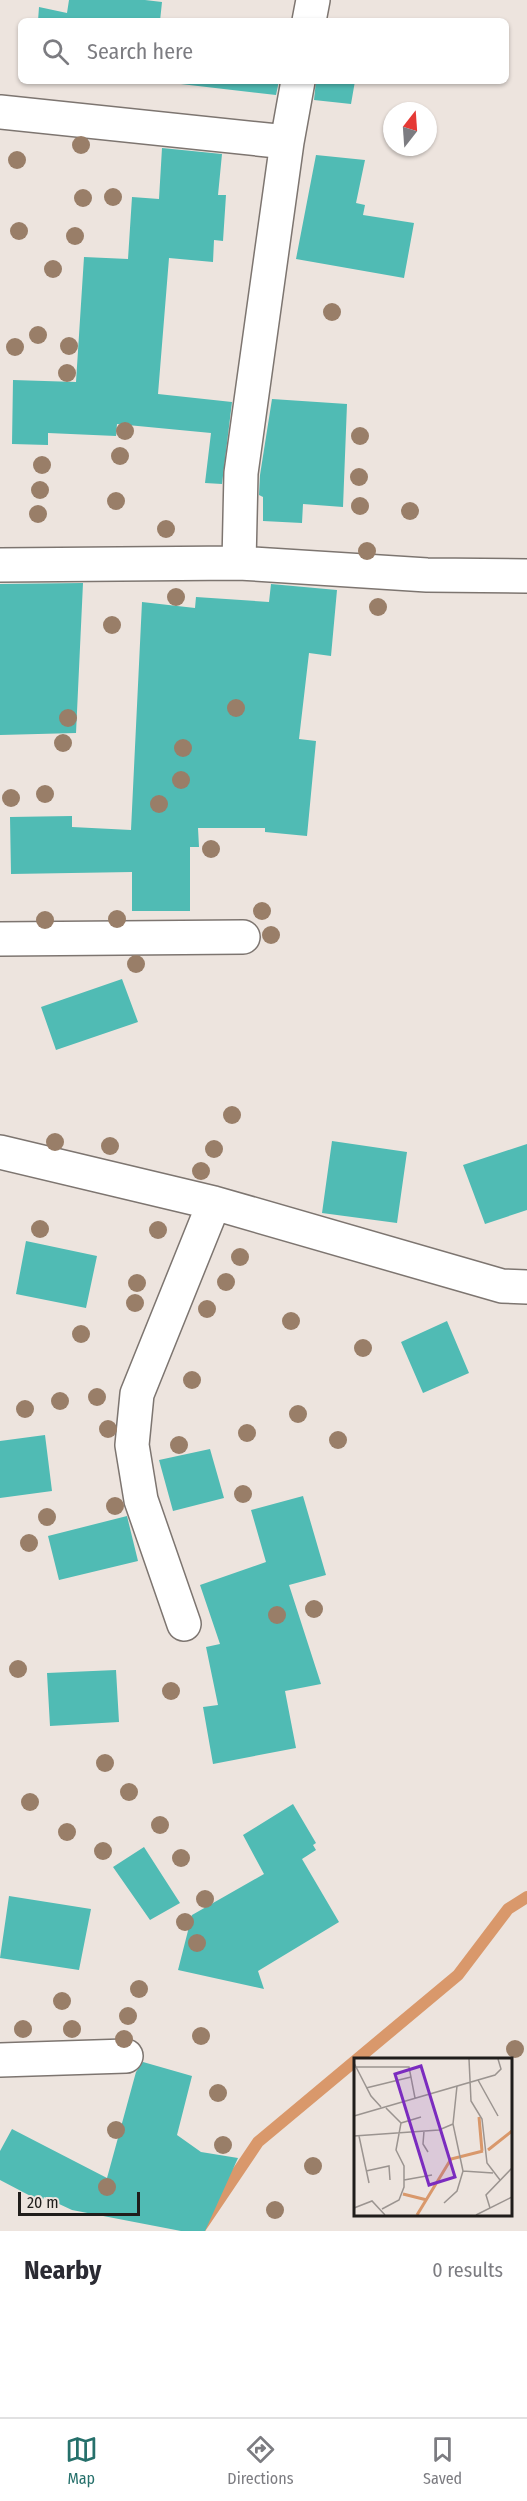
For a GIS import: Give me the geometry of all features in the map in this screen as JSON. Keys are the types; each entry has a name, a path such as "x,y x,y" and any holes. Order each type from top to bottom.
{"street":[{"path":"310,18 313,0"},
{"path":"239,563 242,473 287,142 297,84"},
{"path":"0,112 287,142"},
{"path":"0,565 239,563 427,575 527,576"},
{"path":"0,939 243,937"},
{"path":"0,1152 214,1203 502,1286 527,1287"},
{"path":"184,1624 141,1500 132,1444 137,1394 214,1203"},
{"path":"0,2060 126,2056"}],"building":[{"path":"69,0 162,2 160,18 38,18 39,7 67,13"},
{"path":"181,84 278,84 276,95"},
{"path":"316,84 354,84 351,104 314,100"},
{"path":"162,148 222,154 218,195 226,195 223,241 214,240 213,262 169,258 158,394 232,402 222,484 205,483 211,433 117,424 116,436 48,433 48,445 12,444 13,380 76,382 84,257 128,259 132,197 159,199"},
{"path":"316,155 365,160 356,203 365,205 363,215 414,223 404,278 296,259"},
{"path":"272,399 347,404 343,507 303,504 302,523 263,521 263,497 259,495 260,475"},
{"path":"83,583 76,733 0,735 0,584"},
{"path":"271,584 337,590 331,656 309,653 299,739 316,741 307,836 265,832 265,828 198,828 199,847 190,847 190,911 132,911 132,872 11,874 10,817 72,816 72,827 131,830 142,602 195,608 196,597 269,602"},
{"path":"122,979 138,1022 56,1050 41,1007"},
{"path":"332,1141 407,1152 397,1223 322,1213"},
{"path":"527,1144 527,1210 485,1224 463,1165"},
{"path":"26,1241 97,1256 86,1308 16,1294"},
{"path":"447,1321 469,1373 423,1393 401,1342"},
{"path":"45,1435 52,1491 0,1498 0,1441"},
{"path":"210,1449 224,1498 173,1511 159,1460"},
{"path":"303,1496 326,1575 289,1585 321,1684 285,1691 296,1748 213,1764 203,1707 218,1705 206,1647 220,1644 200,1585 266,1562 251,1510"},
{"path":"127,1516 138,1561 59,1580 48,1536"},
{"path":"116,1670 119,1722 50,1726 47,1673"},
{"path":"293,1804 316,1843 313,1845 316,1850 302,1859 339,1922 258,1971 264,1989 178,1970 192,1915 264,1874 243,1835"},
{"path":"144,1847 180,1903 150,1920 113,1867"},
{"path":"9,1896 91,1909 79,1970 0,1958"},
{"path":"143,2062 192,2076 177,2135 201,2152 238,2158 205,2231 181,2231 72,2210 44,2197 42,2202 0,2180 0,2151 12,2129 107,2178 136,2072"}],"waterway":[{"path":"359,2058 458,1975 508,1909 527,1897"},
{"path":"198,2231 258,2142 354,2062"}]}
